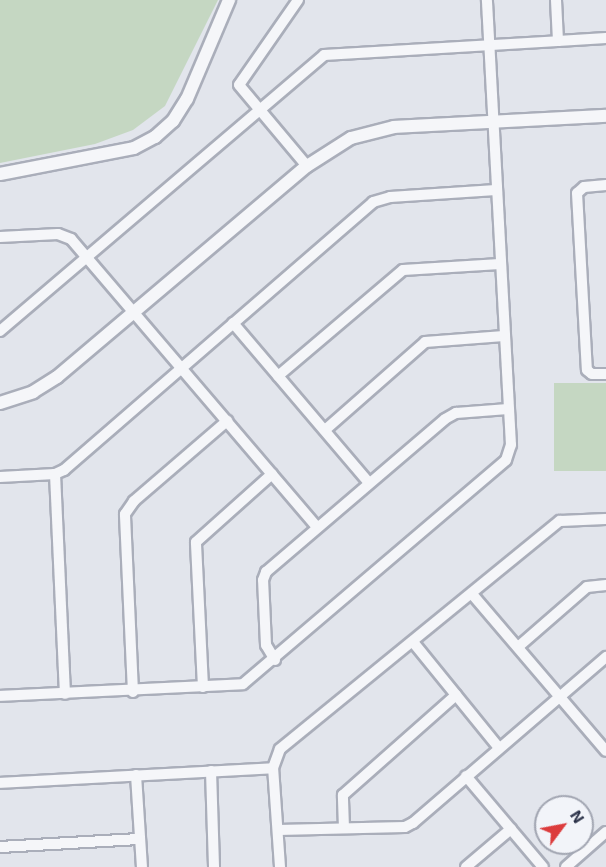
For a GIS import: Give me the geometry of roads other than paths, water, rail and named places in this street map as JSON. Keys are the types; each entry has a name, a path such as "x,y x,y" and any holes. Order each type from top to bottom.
{"street":[{"path":"0,174 134,148 155,137 173,121 187,99 229,0"},
{"path":"298,0 239,85 307,166"},
{"path":"0,696 133,692 243,684 274,660 506,460 511,445 487,0"},
{"path":"556,0 558,41"},
{"path":"0,331 259,109 329,53 606,38"},
{"path":"0,403 42,387 135,314 307,166 343,142 365,133 492,120 606,116"},
{"path":"606,185 584,187 577,193 587,370 592,374 606,374"},
{"path":"0,477 55,474 182,368 373,202 390,197 496,190"},
{"path":"0,237 63,234 86,256 317,527"},
{"path":"278,376 403,270 500,264"},
{"path":"233,323 369,483"},
{"path":"325,430 425,342 504,336"},
{"path":"274,660 266,645 263,576 317,527 451,415 508,409"},
{"path":"133,692 125,514 134,501 227,421"},
{"path":"55,474 65,694"},
{"path":"202,687 195,542 272,474"},
{"path":"280,867 273,768 280,749 560,521 606,519"},
{"path":"518,647 587,587 606,585"},
{"path":"472,594 606,749"},
{"path":"413,642 499,748"},
{"path":"278,830 405,827 606,657"},
{"path":"344,828 344,795 456,695"},
{"path":"0,783 273,768"},
{"path":"212,771 214,867"},
{"path":"136,775 142,867"},
{"path":"466,777 543,867"},
{"path":"466,867 511,829"},
{"path":"566,867 606,832"},
{"path":"0,847 140,839"}]}
